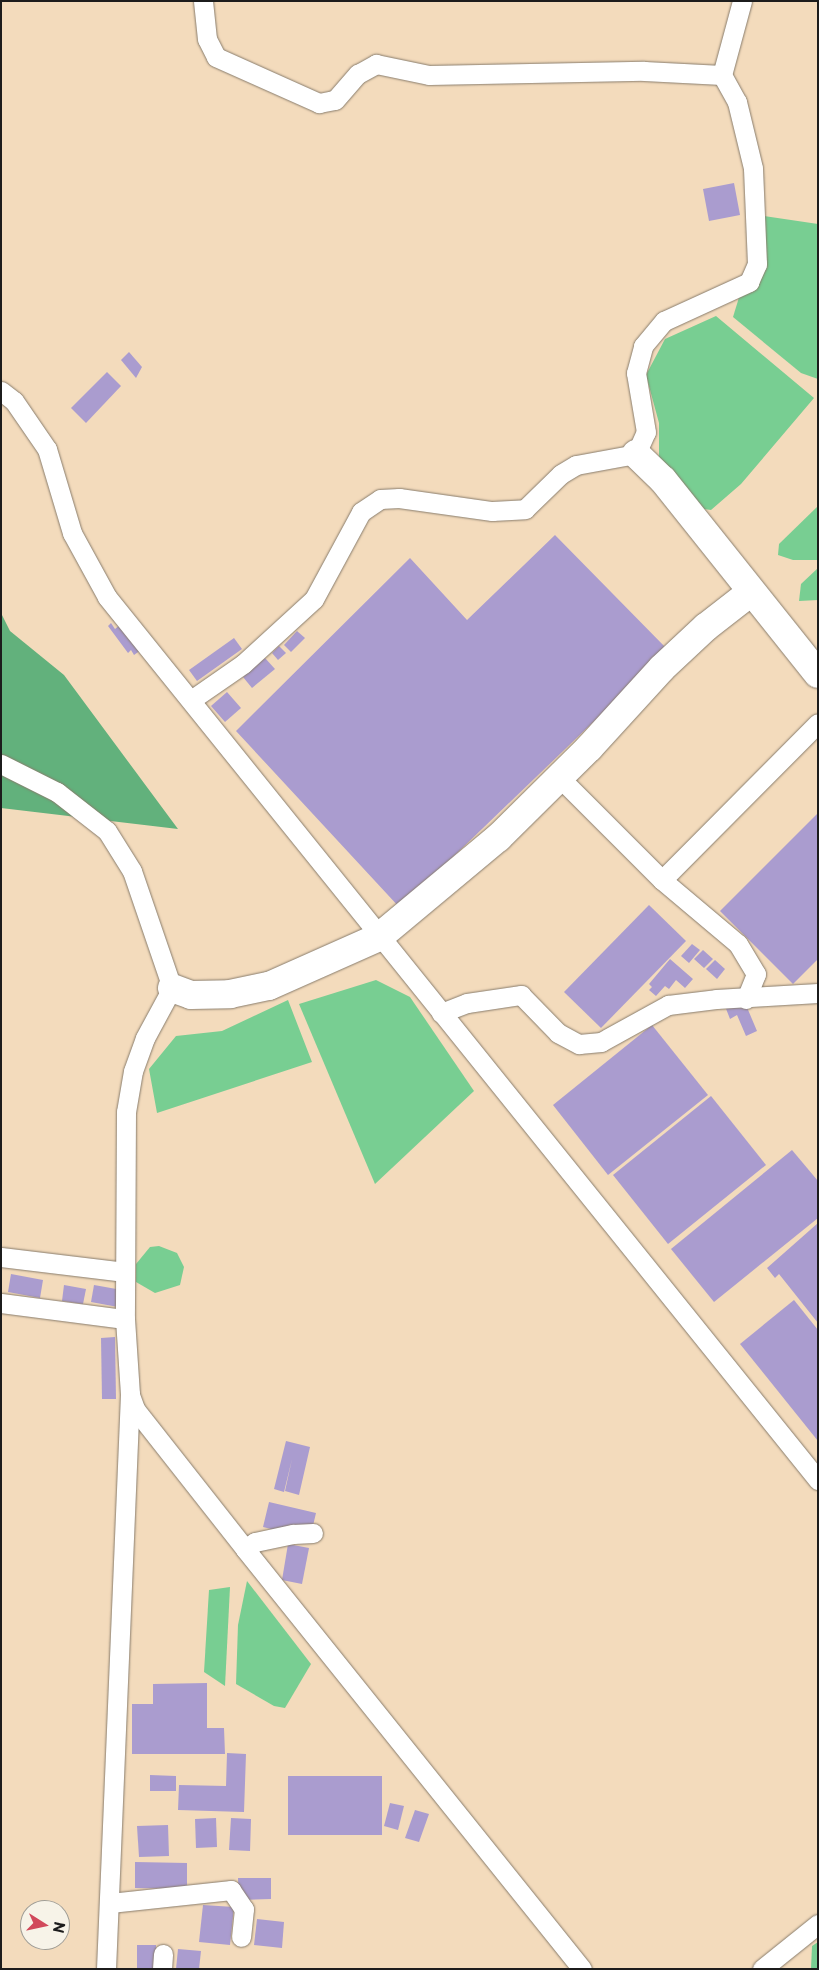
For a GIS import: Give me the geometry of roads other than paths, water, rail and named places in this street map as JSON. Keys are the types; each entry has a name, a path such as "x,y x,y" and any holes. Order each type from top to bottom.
{"street":[{"path":"203,1 207,39 216,57 319,103 334,100 358,74 376,64 429,75 644,71 722,75"},
{"path":"636,454 646,432 636,373 642,346 664,321 748,282 757,264 753,168 737,102 722,75 742,1"},
{"path":"1,391 14,401 47,450 72,533 107,597 818,1480"},
{"path":"636,454 663,480 818,674"},
{"path":"191,700 243,664 314,600 362,512 380,499 399,498 492,511 524,509 561,474 576,465 636,454"},
{"path":"172,988 191,994 230,994 269,986 379,937 498,838 559,777 662,668 706,627 751,592"},
{"path":"662,880 818,724"},
{"path":"1,764 57,792 108,831 132,871 172,988 145,1038 133,1071 126,1112 125,1319 130,1394 112,1777 110,1903 106,1969"},
{"path":"559,777 662,880 738,944 756,974 746,998"},
{"path":"441,1013 467,1003 521,995 558,1033 579,1044 601,1042 668,1005 818,993"},
{"path":"1,1257 125,1272"},
{"path":"1,1303 125,1319"},
{"path":"130,1394 135,1409 245,1549 582,1969"},
{"path":"245,1549 255,1542 293,1534 313,1533"},
{"path":"110,1903 231,1890 244,1909 242,1938"},
{"path":"762,1969 818,1924"}]}
